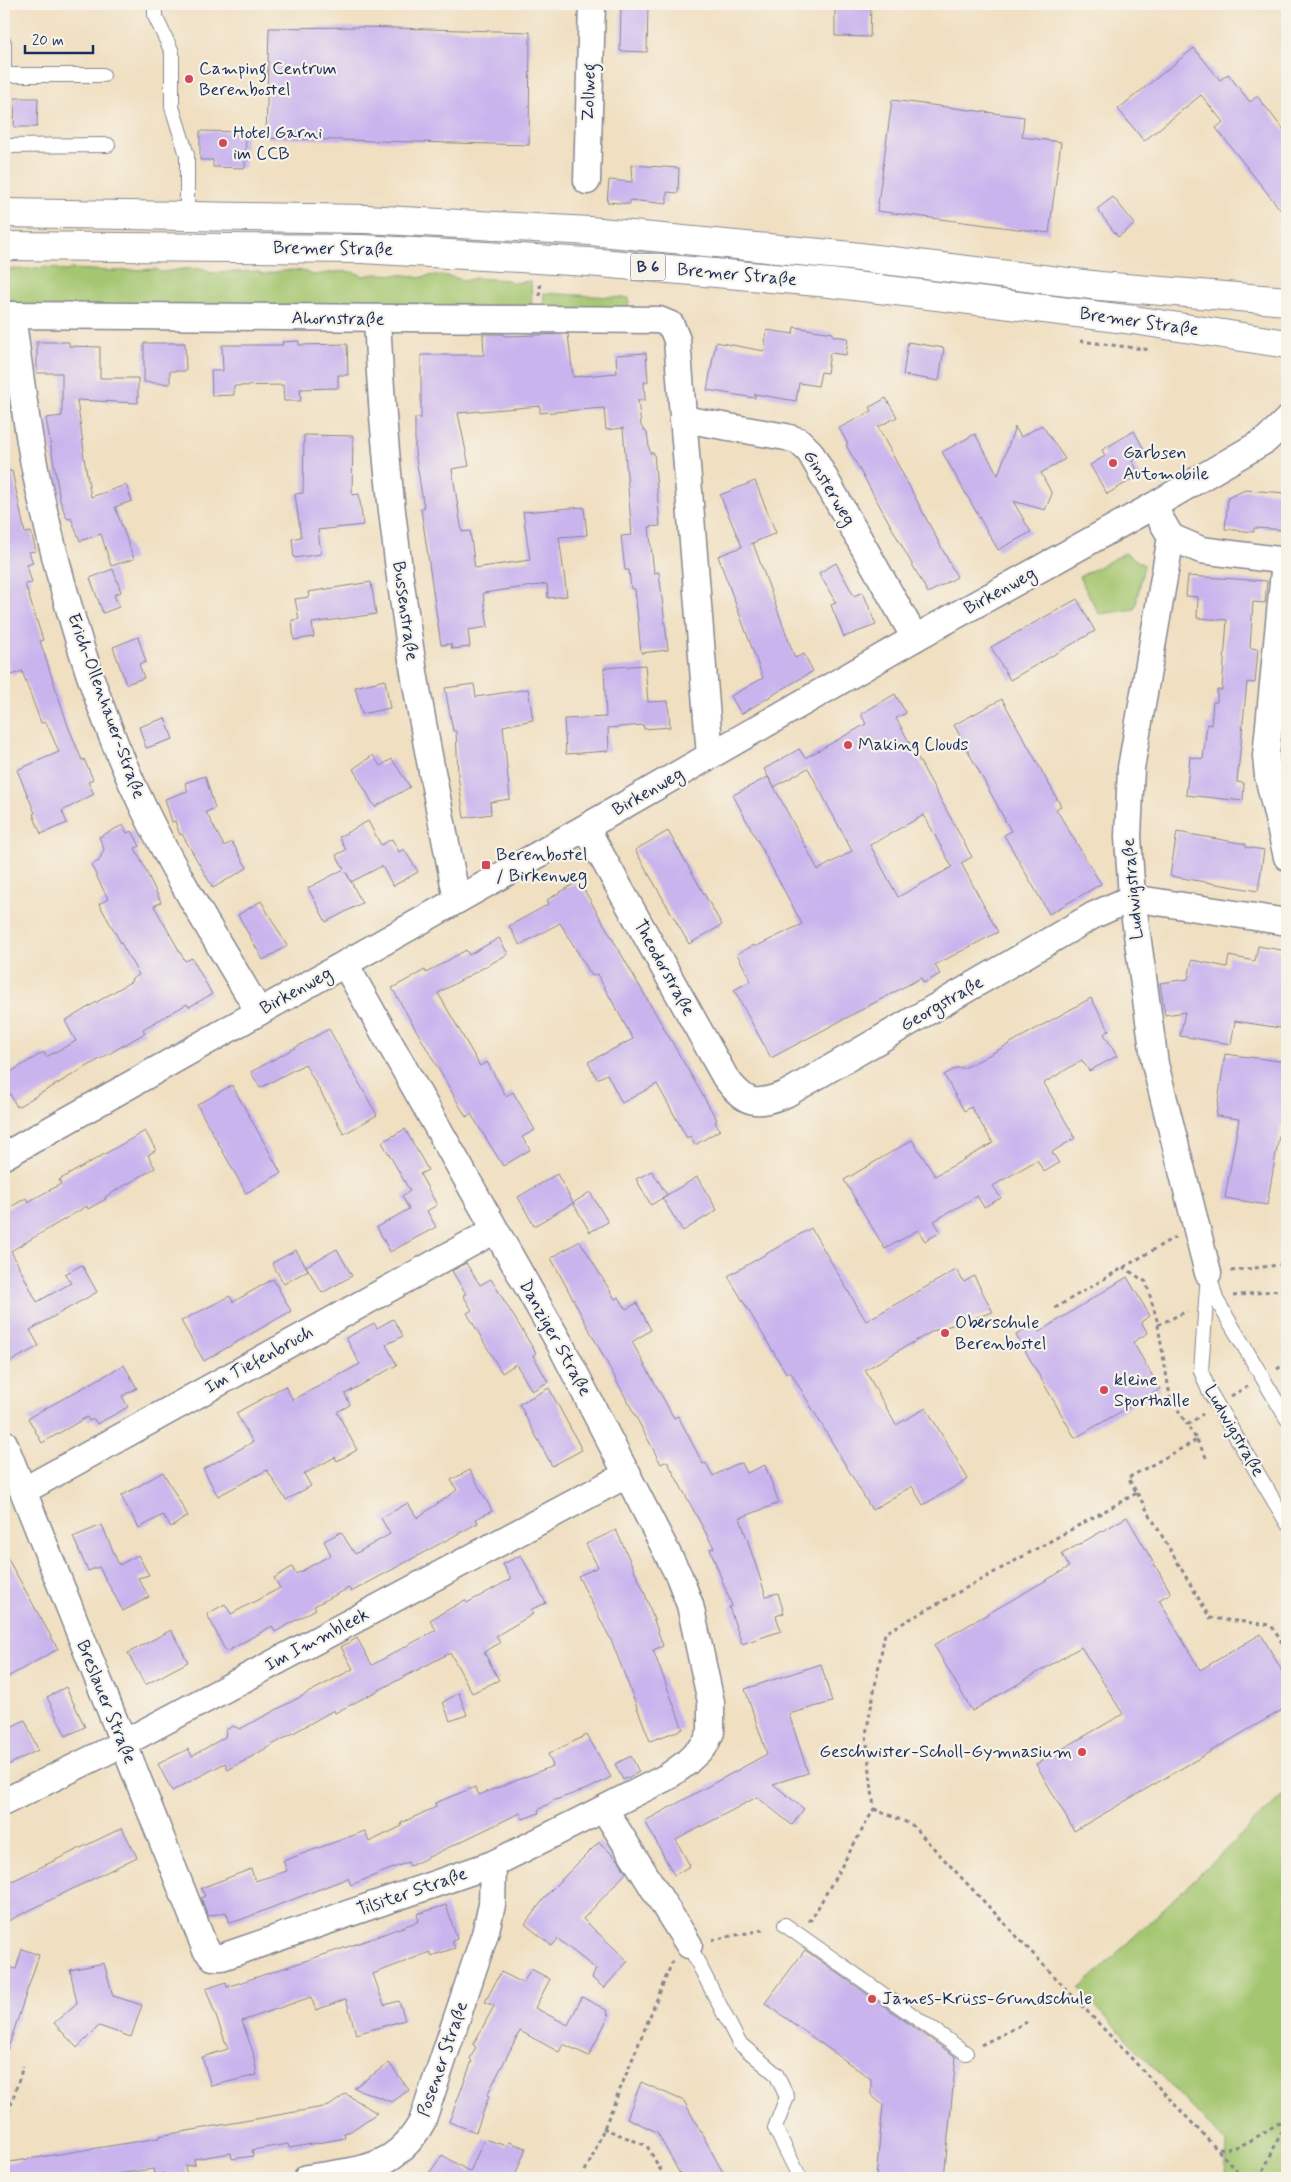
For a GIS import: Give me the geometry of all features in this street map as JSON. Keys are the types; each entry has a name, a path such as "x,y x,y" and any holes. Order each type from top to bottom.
{"main road":[{"name":"Bremer Straße","path":"4,212 365,219 590,232 851,256 1100,286 1287,301"},
{"name":"Bremer Straße","path":"4,246 362,249 588,262 840,285 1134,320 1287,344"}],"street":[{"name":"Zollweg","path":"587,181 592,4"},
{"name":"Ahornstraße","path":"8,315 659,320 671,325 677,340 683,419"},
{"name":"Erich-Ollenhauer-Straße","path":"8,315 38,482 73,619 92,679 142,807 191,898 258,1012"},
{"name":"Bussenstraße","path":"377,319 384,440 399,573 419,702 457,900"},
{"name":"Ginsterweg","path":"683,419 786,437 799,441 810,452 915,638"},
{"path":"683,419 710,756"},
{"name":"Birkenweg","path":"4,1156 457,900 591,838 710,756 915,638 1153,506 1266,440 1287,420"},
{"path":"1153,506 1170,538 1201,550 1286,561 1266,756 1268,776 1287,857"},
{"name":"Ludwigstraße","path":"1170,538 1128,792 1128,837 1132,898 1155,1064 1208,1273"},
{"name":"Theodorstraße","path":"591,838 725,1077 736,1092 750,1102"},
{"path":"1132,898 1287,922"},
{"name":"Georgstraße","path":"750,1102 768,1101 786,1094 1094,915 1132,898"},
{"name":"Danziger Straße","path":"345,964 560,1344 671,1558 690,1605 711,1702 711,1732"},
{"name":"Im Tiefenbruch","path":"23,1490 495,1230"},
{"name":"Breslauer Straße","path":"4,1443 122,1744 205,1948 213,1957"},
{"name":"Im Immbleek","path":"4,1802 122,1744 628,1474"},
{"name":"Tilsiter Straße","path":"213,1957 222,1957 493,1864 675,1772 705,1744 711,1732"},
{"path":"604,1809 689,1945"},
{"name":"Posener Straße","path":"307,2178 366,2169 385,2162 413,2139 422,2122 485,1934 492,1905 493,1864"}],"lane":[{"path":"155,4 155,16 172,52 172,107 187,155 188,215"},
{"path":"4,44 5,76 103,75"},
{"path":"4,146 108,145"},
{"name":"Ludwigstraße","path":"1208,1273 1210,1300 1201,1371 1209,1391 1287,1523"},
{"path":"1210,1300 1287,1419"},
{"path":"785,1925 966,2053"},
{"path":"689,1945 739,2043 776,2074 787,2097 775,2128 800,2178"}],"path":[{"path":"1078,341 1157,351"},
{"path":"1055,1308 1197,1224"},
{"path":"1208,1273 1287,1264"},
{"path":"1122,1267 1146,1282 1158,1325 1170,1396 1207,1459"},
{"path":"1158,1325 1210,1300 1287,1289"},
{"path":"1187,1424 1218,1404"},
{"path":"1197,1440 1128,1478 1210,1618 1271,1626 1287,1651"},
{"path":"581,2178 674,1956 689,1945 811,1920 874,1809 866,1734 885,1633 1136,1493"},
{"path":"874,1809 911,1824 1244,2178"},
{"path":"966,2053 1027,2022"},
{"path":"4,2128 23,2066"},
{"path":"1218,2149 1230,2150 1287,2120"},
{"path":"1260,2178 1287,2120"},
{"path":"603,2128 647,2146 665,2178"}],"green space":[{"path":"4,267 15,269 48,267 66,271 72,269 111,271 156,269 161,272 193,268 211,273 257,271 263,274 294,270 312,275 344,271 363,276 374,274 407,275 420,278 436,275 454,277 463,281 476,278 508,280 512,283 531,281 532,311 4,306"},
{"path":"544,293 629,298 628,311 543,312"},
{"path":"1125,553 1144,565 1135,609 1099,614 1079,577"},
{"path":"1287,1791 1287,2178 1225,2178 1227,2144 1079,1989"}],"building":[{"path":"621,4 648,4 647,52 620,51"},
{"path":"835,4 871,4 870,37 835,36"},
{"path":"361,27 530,32 529,145 266,138 269,28"},
{"path":"1194,48 1220,80 1228,74 1250,102 1257,96 1287,134 1287,218 1216,128 1223,122 1201,95 1144,141 1118,109"},
{"path":"15,98 38,98 37,127 14,127"},
{"path":"892,100 1024,117 1022,137 1061,142 1049,233 877,211"},
{"name":"Hotel Garni im CCB","path":"200,131 246,132 245,168 213,167 213,160 200,160"},
{"path":"631,165 679,168 678,193 667,192 667,204 630,200 630,204 607,202 609,180 632,182"},
{"path":"1113,197 1135,224 1118,237 1097,209"},
{"path":"794,327 833,333 833,336 848,338 846,355 830,353 827,373 821,372 818,386 799,383 796,401 755,394 755,398 707,390 716,342 764,351 767,330 793,334"},
{"path":"483,334 504,334 504,336 568,334 573,377 617,373 616,355 646,353 648,382 644,382 645,400 638,400 641,426 647,433 650,453 654,453 660,526 649,527 654,573 659,572 668,650 641,653 635,589 631,589 629,570 625,570 621,536 632,535 623,428 606,430 604,408 540,413 540,406 458,413 469,466 452,469 462,532 470,531 475,568 530,560 523,512 584,507 587,535 559,537 567,596 548,598 547,584 483,593 488,627 468,630 470,647 452,649 451,644 441,645 421,509 424,508 415,452 415,418 421,418 421,355 484,355"},
{"path":"299,341 299,345 347,344 348,375 338,375 338,388 300,389 301,401 284,401 283,385 234,386 234,395 212,396 211,371 223,371 222,345 283,345 282,342"},
{"path":"37,342 69,342 69,346 100,347 100,378 138,378 138,403 77,400 91,497 126,485 132,501 115,507 134,559 111,566 101,534 80,541 71,518 68,519 66,517 60,500 46,418 62,416 62,373 37,373"},
{"path":"908,342 944,348 939,381 903,375"},
{"path":"144,343 185,343 186,371 170,371 170,384 144,382"},
{"path":"886,398 897,417 878,427 957,577 928,593 846,445 848,444 839,428 872,411 870,407"},
{"path":"1042,425 1065,459 1041,473 1052,494 1045,510 1013,501 1031,532 998,550 942,452 975,434 998,475 1015,427 1021,437"},
{"name":"Garbsen Automobile","path":"1134,431 1146,453 1132,461 1140,475 1107,494 1090,465 1105,456 1102,450"},
{"path":"304,435 353,436 352,495 359,494 363,525 318,530 321,554 294,558 292,539 301,537 295,494 303,493"},
{"path":"12,471 25,533 31,532 36,551 29,552 33,563 27,565 32,583 25,584 43,640 40,641 68,726 82,760 84,759 93,779 88,782 94,794 62,811 67,823 41,834 33,814 35,813 17,770 59,752 46,722 41,723 22,671 12,675 4,650 4,472"},
{"path":"755,481 776,533 750,544 753,543 795,658 804,654 813,671 741,714 731,696 763,678 718,556 742,547 720,495"},
{"path":"1245,490 1287,493 1287,530 1254,528 1254,532 1225,529 1228,498"},
{"path":"836,563 854,596 863,592 876,625 844,637 831,605 836,603 819,573"},
{"path":"113,569 121,592 114,595 119,607 103,613 90,578"},
{"path":"1188,576 1267,581 1265,603 1253,602 1250,648 1258,649 1255,683 1247,682 1237,782 1244,783 1243,801 1186,795 1190,757 1203,759 1207,724 1211,725 1213,702 1217,702 1217,690 1222,690 1227,620 1197,618 1198,597 1186,596"},
{"path":"371,582 376,614 312,623 314,637 294,640 292,620 299,619 295,599 309,597 308,592"},
{"path":"1077,599 1095,631 1010,680 991,647"},
{"path":"138,637 146,662 139,664 144,678 126,684 113,647"},
{"path":"645,665 648,702 668,701 670,727 644,729 643,725 608,728 609,751 566,754 564,719 606,717 604,668"},
{"path":"385,680 390,708 362,714 355,687"},
{"path":"474,684 476,697 528,689 533,720 503,726 510,799 490,802 491,814 464,818 458,776 456,731 453,731 445,688"},
{"path":"895,694 906,713 896,718 972,857 961,863 998,932 935,965 940,974 924,983 921,978 771,1058 734,990 751,981 737,954 802,924 733,795 768,777 774,787 764,769 799,749 805,758 866,724 861,714","holes":["808,768 852,851 818,870 774,787","924,815 952,867 898,897 870,845"]},
{"path":"1002,699 1061,806 1056,809 1101,884 1049,914 1004,835 1011,831 954,725"},
{"path":"165,718 173,739 146,748 139,727"},
{"path":"373,755 380,766 392,759 410,787 375,807 353,769"},
{"path":"205,776 215,808 206,812 224,846 232,842 247,868 213,888 182,834 180,835 175,821 172,822 165,799 188,791 185,783"},
{"path":"368,821 381,845 392,839 399,852 404,849 418,872 393,886 382,866 351,882 362,903 326,922 308,888 344,869 336,855 346,850 339,837"},
{"path":"123,825 127,833 132,831 140,846 135,848 161,902 154,906 185,961 192,958 212,994 189,1007 187,1004 143,1029 145,1033 17,1107 4,1083 4,1076 44,1052 46,1057 76,1041 65,1021 139,975 99,904 108,899 91,865 99,861 104,849 99,837"},
{"path":"668,831 722,925 689,944 635,850"},
{"path":"1177,832 1246,844 1246,847 1264,850 1258,891 1170,876"},
{"path":"579,881 717,1120 715,1122 720,1130 695,1145 690,1136 687,1138 657,1084 622,1103 607,1074 597,1079 588,1062 633,1039 597,974 592,976 560,923 520,945 509,926 549,904 547,900"},
{"path":"261,901 287,946 263,960 238,915"},
{"path":"499,938 508,954 438,993 480,1066 487,1062 506,1096 513,1092 535,1130 522,1137 530,1150 503,1166 471,1114 466,1117 392,988 425,970 426,973 466,950 469,955"},
{"path":"1258,946 1287,951 1287,1029 1235,1021 1231,1044 1180,1036 1185,1012 1165,1015 1160,983 1188,979 1192,960 1227,967 1229,956 1255,961"},
{"path":"1091,998 1109,1030 1104,1034 1117,1056 1089,1071 1082,1060 1044,1083 1075,1138 1052,1152 1059,1163 1044,1172 1037,1160 993,1186 1001,1198 984,1207 977,1196 934,1221 941,1232 925,1241 918,1230 885,1249 844,1180 912,1140 935,1176 993,1143 971,1107 964,1111 944,1075 982,1059"},
{"path":"329,1029 377,1115 344,1134 305,1064 260,1088 251,1072"},
{"path":"1225,1054 1287,1062 1287,1126 1281,1125 1267,1205 1225,1198 1239,1119 1216,1116"},
{"path":"232,1085 281,1173 246,1193 197,1105"},
{"path":"405,1129 428,1170 420,1174 437,1205 427,1211 436,1227 390,1252 377,1227 409,1209 402,1196 410,1191 382,1142"},
{"path":"145,1131 156,1150 148,1155 155,1168 105,1197 106,1199 88,1209 87,1206 11,1251 37,1302 71,1283 65,1274 82,1265 97,1292 30,1330 39,1346 4,1365 4,1211 26,1198 28,1202 61,1184 59,1180"},
{"path":"652,1171 667,1195 651,1205 636,1179"},
{"path":"557,1174 573,1203 534,1226 518,1197"},
{"path":"697,1177 717,1210 683,1231 662,1198"},
{"path":"590,1192 608,1222 590,1232 573,1203"},
{"path":"811,1228 866,1321 956,1270 964,1282 974,1276 993,1312 933,1331 865,1370 896,1425 926,1408 968,1479 923,1505 912,1486 872,1510 790,1371 786,1373 728,1276"},
{"path":"580,1241 615,1299 619,1297 626,1309 637,1303 651,1330 632,1342 674,1418 678,1416 703,1464 706,1463 713,1476 736,1464 742,1463 747,1473 765,1465 779,1503 740,1518 766,1596 778,1593 784,1613 776,1616 781,1631 742,1644 729,1607 732,1606 710,1549 714,1548 667,1461 661,1464 551,1258"},
{"path":"337,1249 352,1276 322,1293 306,1266"},
{"path":"296,1250 308,1270 284,1284 272,1263"},
{"path":"466,1263 480,1285 491,1279 536,1353 533,1355 548,1382 532,1391 516,1364 502,1373 467,1313 472,1310 463,1295 466,1294 452,1271"},
{"path":"1127,1277 1150,1316 1141,1322 1148,1333 1133,1342 1160,1389 1075,1438 1016,1335 1035,1324 1039,1332"},
{"path":"273,1279 291,1311 204,1361 181,1321 230,1296 233,1302"},
{"path":"393,1319 403,1336 386,1345 397,1365 345,1394 350,1405 337,1412 357,1450 337,1461 335,1457 304,1474 311,1486 286,1500 267,1470 218,1496 203,1469 253,1442 236,1413 285,1386 293,1400 360,1364 346,1338 374,1323 377,1328"},
{"path":"124,1365 137,1388 122,1396 128,1407 97,1424 94,1419 89,1421 87,1417 42,1443 28,1418"},
{"path":"549,1388 582,1450 552,1466 519,1404"},
{"path":"470,1470 492,1511 476,1519 478,1523 351,1592 349,1588 314,1606 316,1609 275,1632 272,1626 226,1652 207,1614 225,1604 231,1614 280,1588 274,1578 292,1567 296,1574 331,1555 324,1541 341,1532 355,1554 390,1534 381,1518 408,1503 417,1518 457,1490 451,1480"},
{"path":"163,1472 188,1516 171,1527 163,1515 139,1528 121,1496"},
{"path":"1127,1517 1171,1593 1159,1600 1200,1670 1261,1634 1287,1680 1287,1707 1074,1831 1036,1764 1123,1714 1081,1647 972,1711 934,1645 1069,1567 1062,1554"},
{"path":"102,1525 119,1565 138,1555 149,1575 138,1578 149,1597 123,1611 99,1567 88,1571 73,1537"},
{"path":"616,1530 644,1591 663,1646 653,1650 683,1729 650,1741 612,1642 578,1576 598,1567 586,1544"},
{"path":"4,1552 58,1649 4,1679"},
{"path":"521,1555 546,1603 530,1610 533,1614 496,1636 500,1643 484,1652 499,1680 472,1693 451,1654 448,1654 335,1713 334,1710 228,1770 225,1763 172,1791 158,1764 188,1749 192,1756 225,1737 226,1730 233,1726 240,1729 353,1669 341,1647 357,1638 372,1665 436,1630 430,1620 465,1600 467,1603 511,1579 503,1564"},
{"path":"171,1630 188,1662 145,1685 128,1653"},
{"path":"821,1664 832,1702 789,1714 808,1773 773,1784 804,1809 792,1825 757,1797 676,1840 690,1866 674,1875 645,1821 767,1754 745,1689"},
{"path":"66,1687 85,1727 66,1736 47,1697"},
{"path":"459,1693 467,1715 450,1721 443,1702"},
{"path":"25,1720 38,1750 4,1767 4,1730"},
{"path":"587,1735 611,1777 590,1788 555,1800 538,1810 539,1813 523,1819 520,1813 410,1866 408,1862 351,1885 348,1878 240,1920 230,1923 226,1912 208,1916 201,1898 205,1896 201,1888 251,1869 255,1881 287,1871 283,1861 365,1831 369,1842 402,1826 401,1823 436,1807 435,1803 475,1787 479,1795 553,1766 548,1754"},
{"path":"631,1756 639,1772 623,1780 615,1764"},
{"path":"122,1828 137,1857 4,1923 4,1885"},
{"path":"599,1842 620,1862 626,1873 583,1919 628,1961 604,1988 592,1978 596,1969 558,1939 552,1946 525,1924 549,1892"},
{"path":"446,1905 457,1939 452,1941 455,1948 431,1956 430,1952 373,1974 384,2005 399,2001 405,2020 356,2034 346,1999 316,2010 311,1997 242,2021 253,2052 257,2075 211,2086 202,2057 228,2049 206,1989 226,1982 227,1987 362,1942 419,1921 417,1914"},
{"path":"22,1949 39,1955 7,2051 4,2050 4,1965 16,1969"},
{"path":"805,1950 956,2057 944,2178 876,2178 883,2105 871,2095 871,2079 765,2003"},
{"path":"104,1963 113,1996 142,2005 131,2037 99,2026 77,2048 54,2023 77,2003 70,1970"},
{"path":"531,1969 550,1979 535,2008 568,2025 582,1997 608,2011 607,2014 609,2015 589,2056 563,2044 559,2052 520,2031 487,2095 489,2096 476,2132 449,2122 472,2061 470,2059 476,2047 473,2045 494,2006 485,2002 501,1972 523,1983"},
{"path":"389,2063 409,2090 392,2102 354,2088"},
{"path":"641,2082 684,2101 726,2178 682,2178 657,2132 627,2118"},
{"path":"346,2094 377,2113 351,2131 344,2133 345,2138 289,2148 288,2144 252,2150 253,2156 232,2159 231,2153 194,2159 195,2165 185,2166 187,2176 172,2178 165,2178 164,2173 154,2174 153,2169 117,2174 117,2178 4,2178 4,2163 159,2138 159,2136 329,2106"},
{"path":"484,2139 507,2146 509,2142 526,2148 514,2178 426,2178 442,2155 470,2172"}],"place":[{"name":"Camping Centrum Berenbostel","path":"189,79"},
{"name":"Hotel Garni im CCB","path":"223,143"},
{"name":"Garbsen Automobile","path":"1113,463"},
{"name":"Making Clouds","path":"848,745"},
{"name":"Berenbostel / Birkenweg","path":"486,865"},
{"name":"Oberschule Berenbostel","path":"945,1333"},
{"name":"kleine Sporthalle","path":"1104,1390"},
{"name":"Geschwister-Scholl-Gymnasium","path":"1082,1752"},
{"name":"James-Krüss-Grundschule","path":"872,1999"}]}
